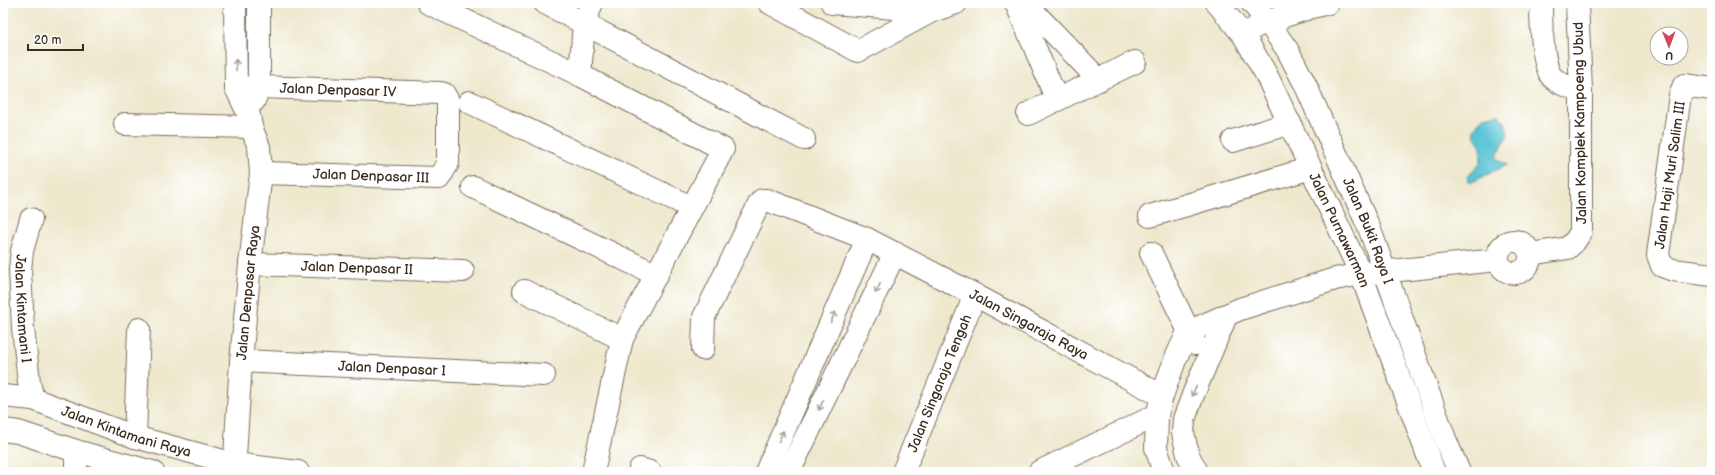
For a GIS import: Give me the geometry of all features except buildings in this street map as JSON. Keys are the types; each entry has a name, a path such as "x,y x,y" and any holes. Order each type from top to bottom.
{"street":[{"name":"Jalan Denpasar Raya","path":"234,468 241,361 250,264 261,173 259,147 236,88 235,3"},
{"path":"125,124 250,121 259,87 259,3"},
{"path":"428,3 580,75 722,149 622,339 593,472"},
{"path":"545,3 588,13 804,139"},
{"path":"770,3 858,51 932,11 956,3"},
{"path":"832,3 932,11"},
{"path":"1016,3 1057,100"},
{"path":"1025,3 1099,80"},
{"name":"Jalan Purnawarman","path":"1217,3 1256,28 1266,74 1361,274 1434,472"},
{"name":"Jalan Bukit Raya I","path":"1252,3 1256,28 1288,51 1305,84 1334,153 1370,230 1445,439 1459,472"},
{"path":"1256,28 1312,7 1328,3"},
{"path":"1540,3 1543,48 1551,76 1564,86 1581,90"},
{"name":"Jalan Komplek Kampoeng Ubud","path":"1384,272 1497,260 1498,250 1506,243 1516,241 1525,245 1530,254 1568,248 1575,241 1581,232 1582,204 1581,90 1578,3"},
{"path":"580,75 588,13"},
{"path":"1028,114 1135,62"},
{"name":"Jalan Haji Muri Salim III","path":"1712,89 1684,85 1680,94 1658,255 1662,266 1673,270 1712,275"},
{"name":"Jalan Denpasar IV","path":"236,88 259,87 440,93"},
{"name":"Jalan Denpasar III","path":"261,173 439,178 448,163 448,101 444,94 440,93"},
{"path":"469,102 691,207"},
{"path":"1233,141 1290,123"},
{"path":"1150,216 1310,165 1334,153"},
{"path":"473,187 657,274"},
{"name":"Jalan Singaraja Raya","path":"704,349 704,317 759,204 762,200 767,200 867,239 976,295 1159,406"},
{"name":"Jalan Kintamani I","path":"31,219 22,252 20,270 23,328 29,382 33,399"},
{"path":"766,472 867,239"},
{"path":"789,472 894,253"},
{"path":"1151,253 1188,332 1205,364"},
{"name":"Jalan Denpasar II","path":"250,264 463,271"},
{"path":"1164,472 1156,448 1159,406 1175,360 1188,332 1226,316 1240,308 1335,279 1361,274 1384,272"},
{"path":"524,292 622,339"},
{"name":"Jalan Singaraja Tengah","path":"903,472 976,295"},
{"path":"1198,472 1188,455 1183,433 1184,419 1205,364 1226,316"},
{"path":"135,437 139,329"},
{"path":"820,346 844,358"},
{"name":"Jalan Denpasar I","path":"241,361 544,375"},
{"name":"Jalan Kintamani Raya","path":"3,396 33,399 135,437 234,468 298,472"},
{"path":"1039,472 1159,406"},
{"path":"3,430 18,432 76,462 153,472"},
{"path":"1423,443 1445,439"}],"water":[{"path":"1498,114 1505,122 1508,134 1496,158 1507,165 1470,183 1467,176 1481,163 1481,146 1475,137 1474,129 1483,117"}]}
